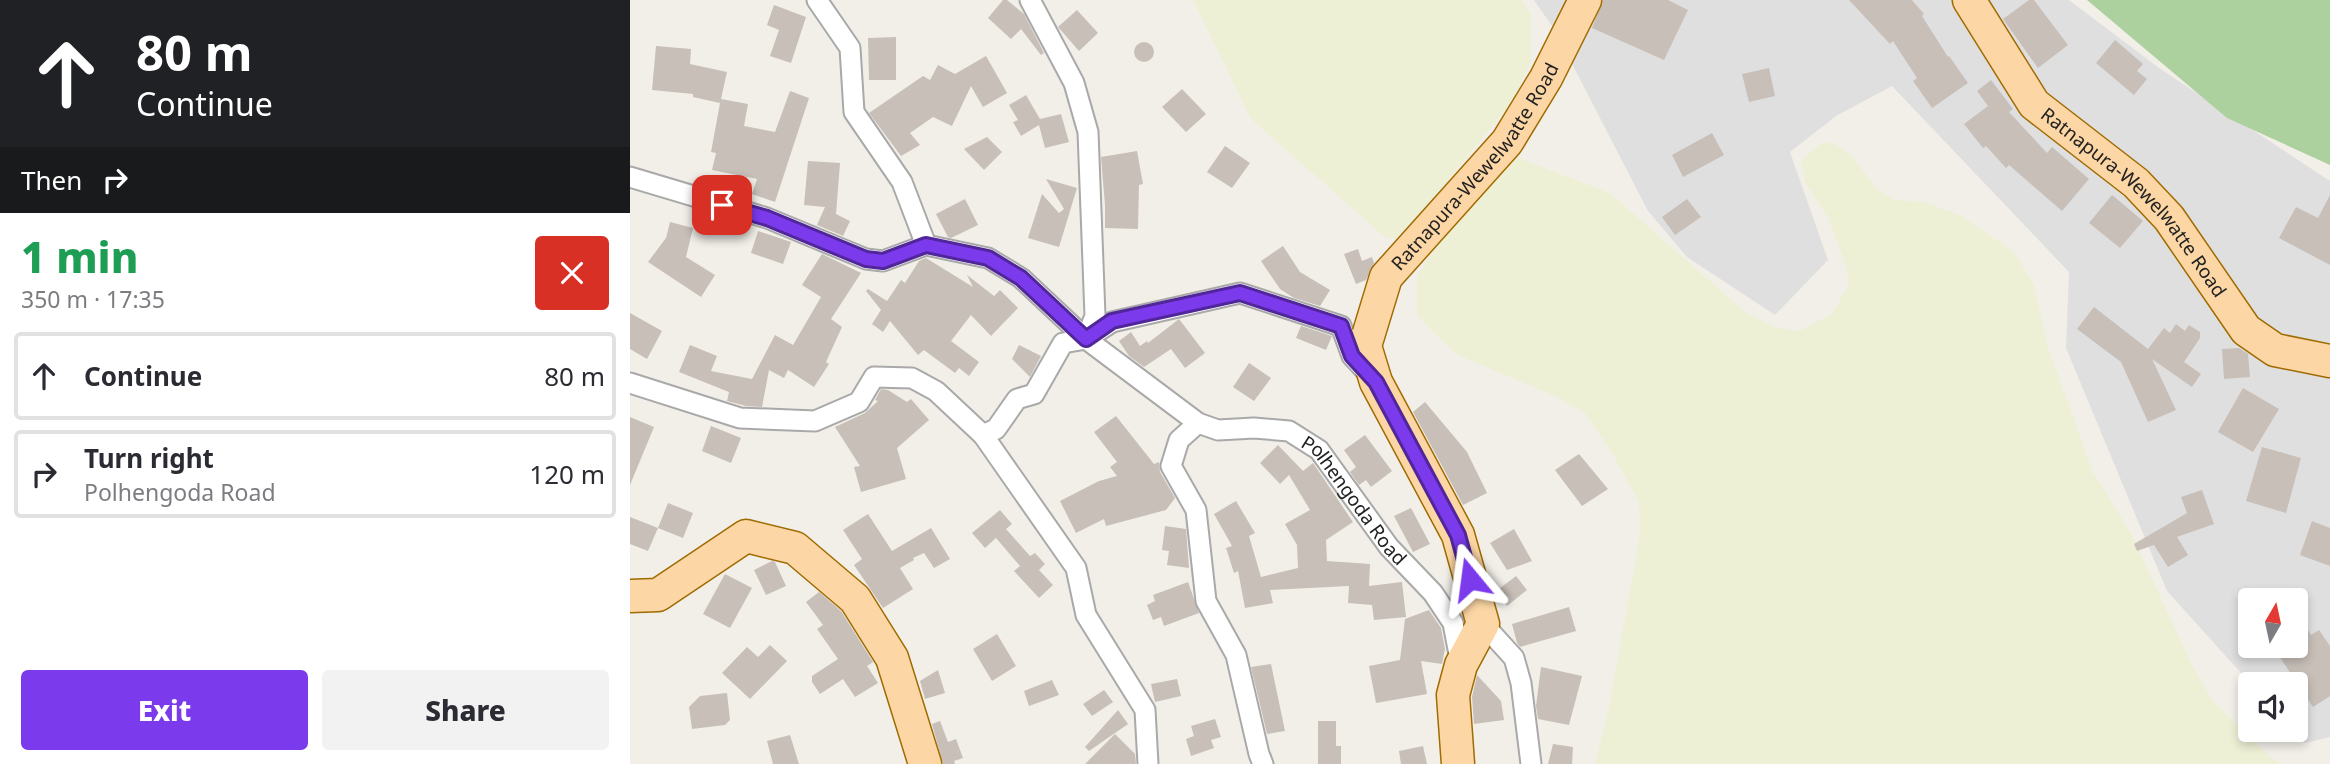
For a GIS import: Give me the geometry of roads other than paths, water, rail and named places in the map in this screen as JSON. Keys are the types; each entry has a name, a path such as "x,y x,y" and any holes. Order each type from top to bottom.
{"main road":[{"name":"Ratnapura-Wewelwatte Road","path":"1483,624 1458,535 1376,382 1365,346 1386,277 1507,142 1546,78 1585,0"},
{"name":"Ratnapura-Wewelwatte Road","path":"1969,0 2034,104 2136,183 2169,218 2246,330 2275,350 2330,361"},
{"path":"630,596 658,596 746,536 795,548 855,599 892,658 925,764"},
{"path":"1458,764 1453,695 1461,665 1483,624"}],"street":[{"path":"630,177 767,218 866,259 883,261 926,245 902,181 855,112 850,48 817,0"},
{"path":"1030,0 1074,83 1088,132 1095,316 1086,339"},
{"name":"Polhengoda Road","path":"926,245 988,258 1021,278 1086,339 1198,423 1218,430 1254,428 1289,431 1319,450 1389,547 1433,593 1453,623 1461,665"},
{"path":"982,435 996,429 1017,398 1034,394 1063,343 1086,339 1112,321 1240,293 1341,326 1352,356 1376,382"},
{"path":"630,383 740,418 815,421 859,402 873,377 912,378 936,391 982,435 1076,568 1086,615 1145,710 1149,764"},
{"path":"1198,423 1179,440 1171,466 1196,510 1206,601 1236,655 1263,764"},
{"path":"1483,624 1514,658 1521,683 1531,764"}]}
